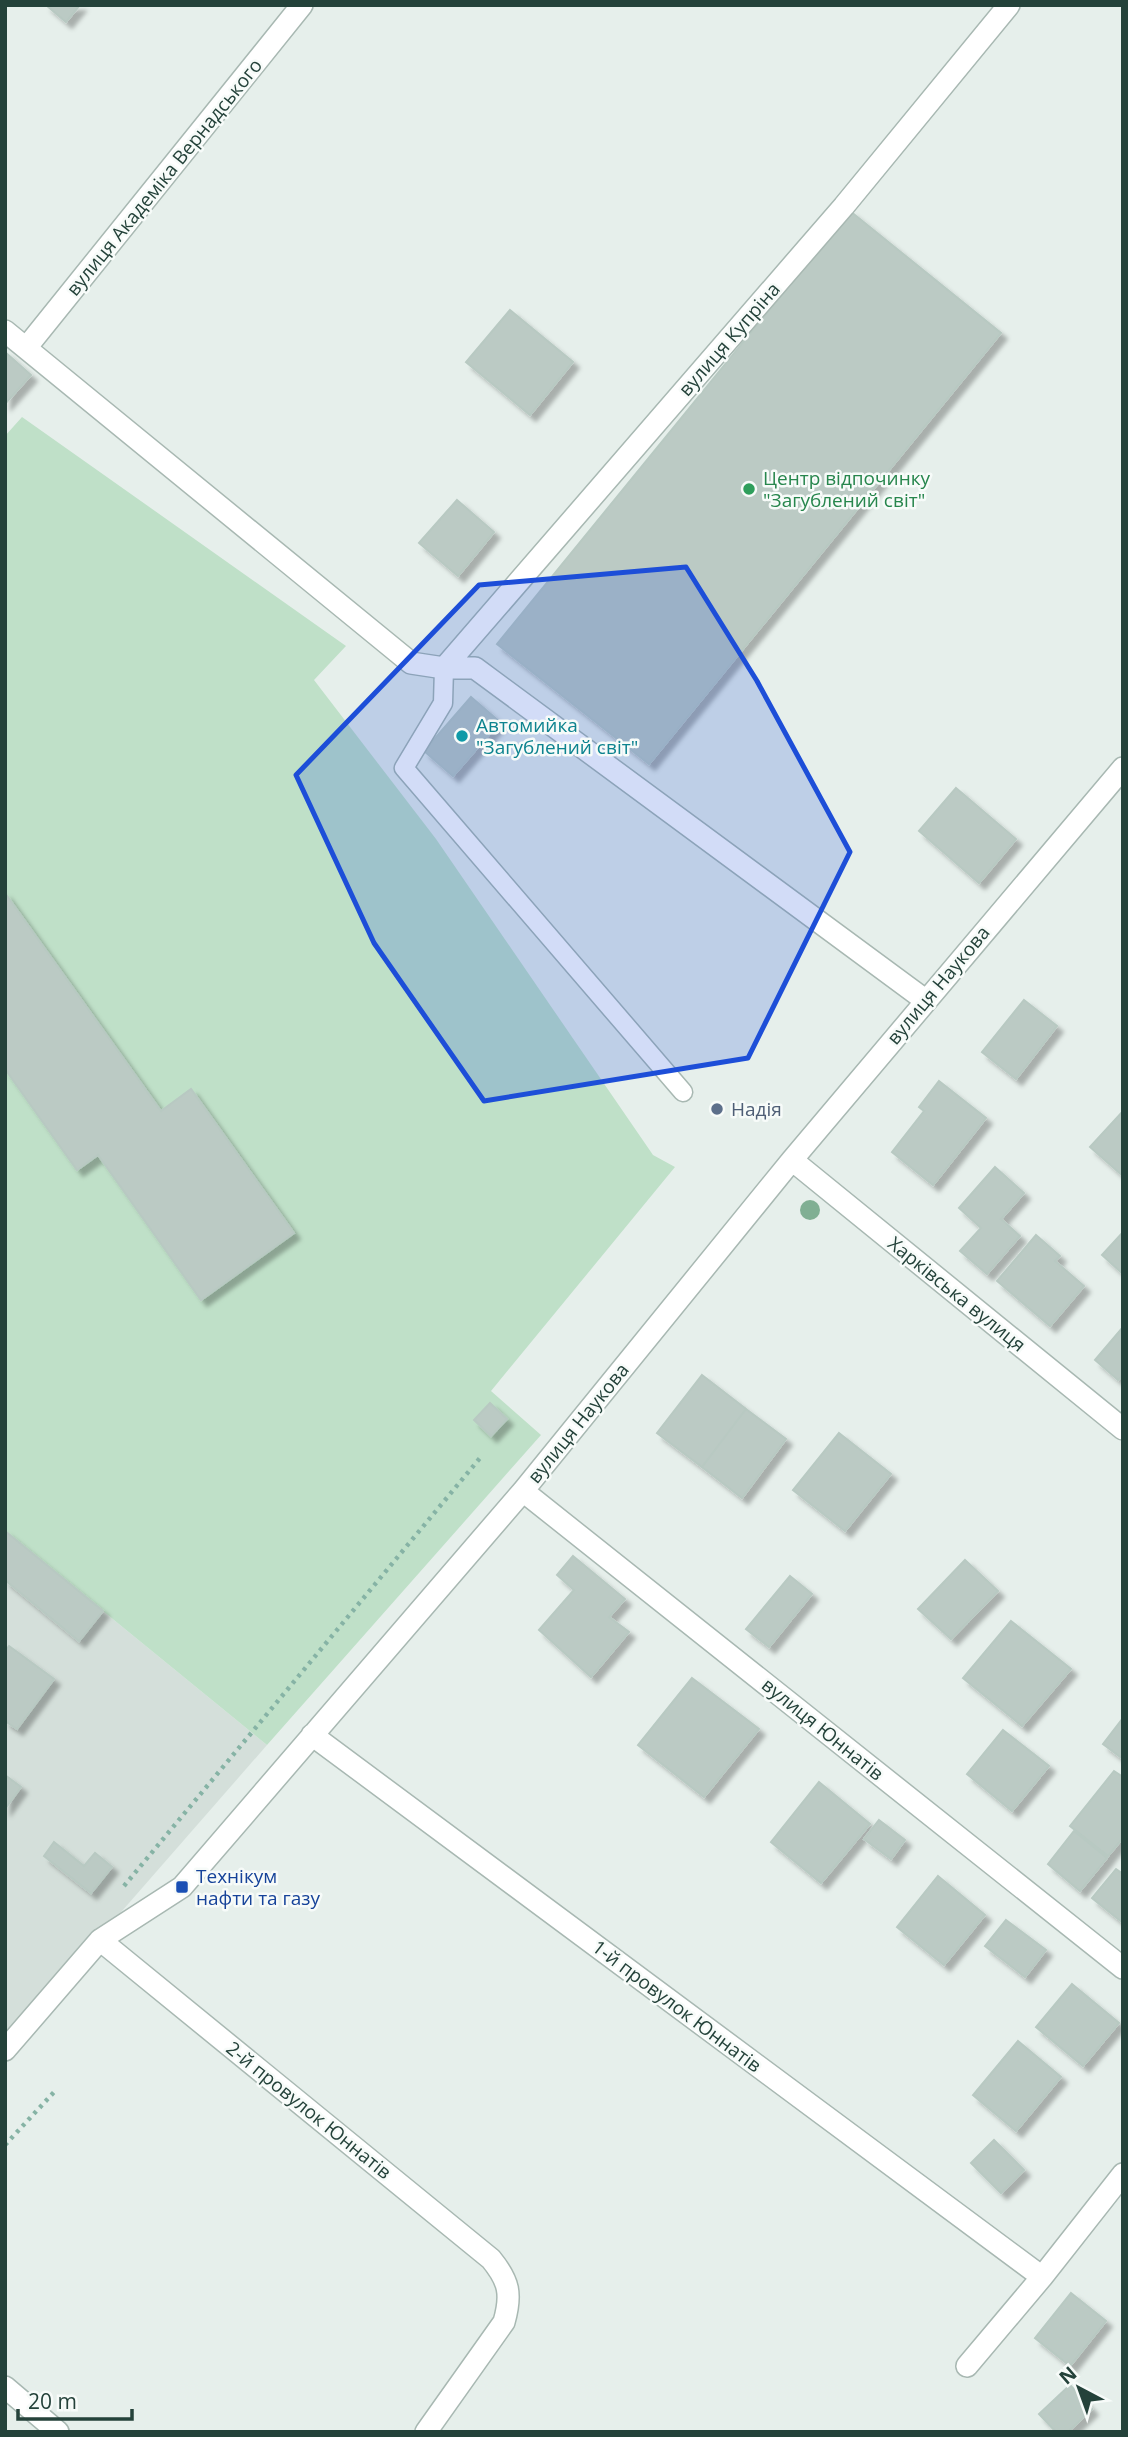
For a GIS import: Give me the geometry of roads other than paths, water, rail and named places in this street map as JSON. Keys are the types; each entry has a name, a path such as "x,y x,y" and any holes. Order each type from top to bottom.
{"street":[{"name":"вулиця Академіка Вернадського","path":"26,348 302,5"},
{"name":"вулиця Купріна","path":"444,668 844,206 1009,5"},
{"path":"5,331 411,663 444,668 475,668 486,675 925,1000"},
{"name":"вулиця Наукова","path":"5,2050 100,1940 182,1887 523,1491 792,1160 1123,768"},
{"name":"Харківська вулиця","path":"792,1160 1123,1429"},
{"name":"вулиця Юннатів","path":"523,1491 1123,1968"},
{"name":"1-й провулок Юннатів","path":"312,1735 1042,2277"},
{"name":"2-й провулок Юннатів","path":"100,1940 491,2259 502,2272 508,2288 509,2305 504,2322 426,2432"},
{"path":"967,2366 1123,2174"},
{"path":"5,2387 58,2432"}],"lane":[{"path":"444,668 443,703 404,768 683,1092"}],"place":[{"name":"Центр відпочинку \"Загублений світ\"","path":"749,489"},
{"name":"Автомийка \"Загублений світ\"","path":"462,736"},
{"name":"Надія","path":"717,1109"},
{"name":"Технікум нафти та газу","path":"182,1887"}]}
